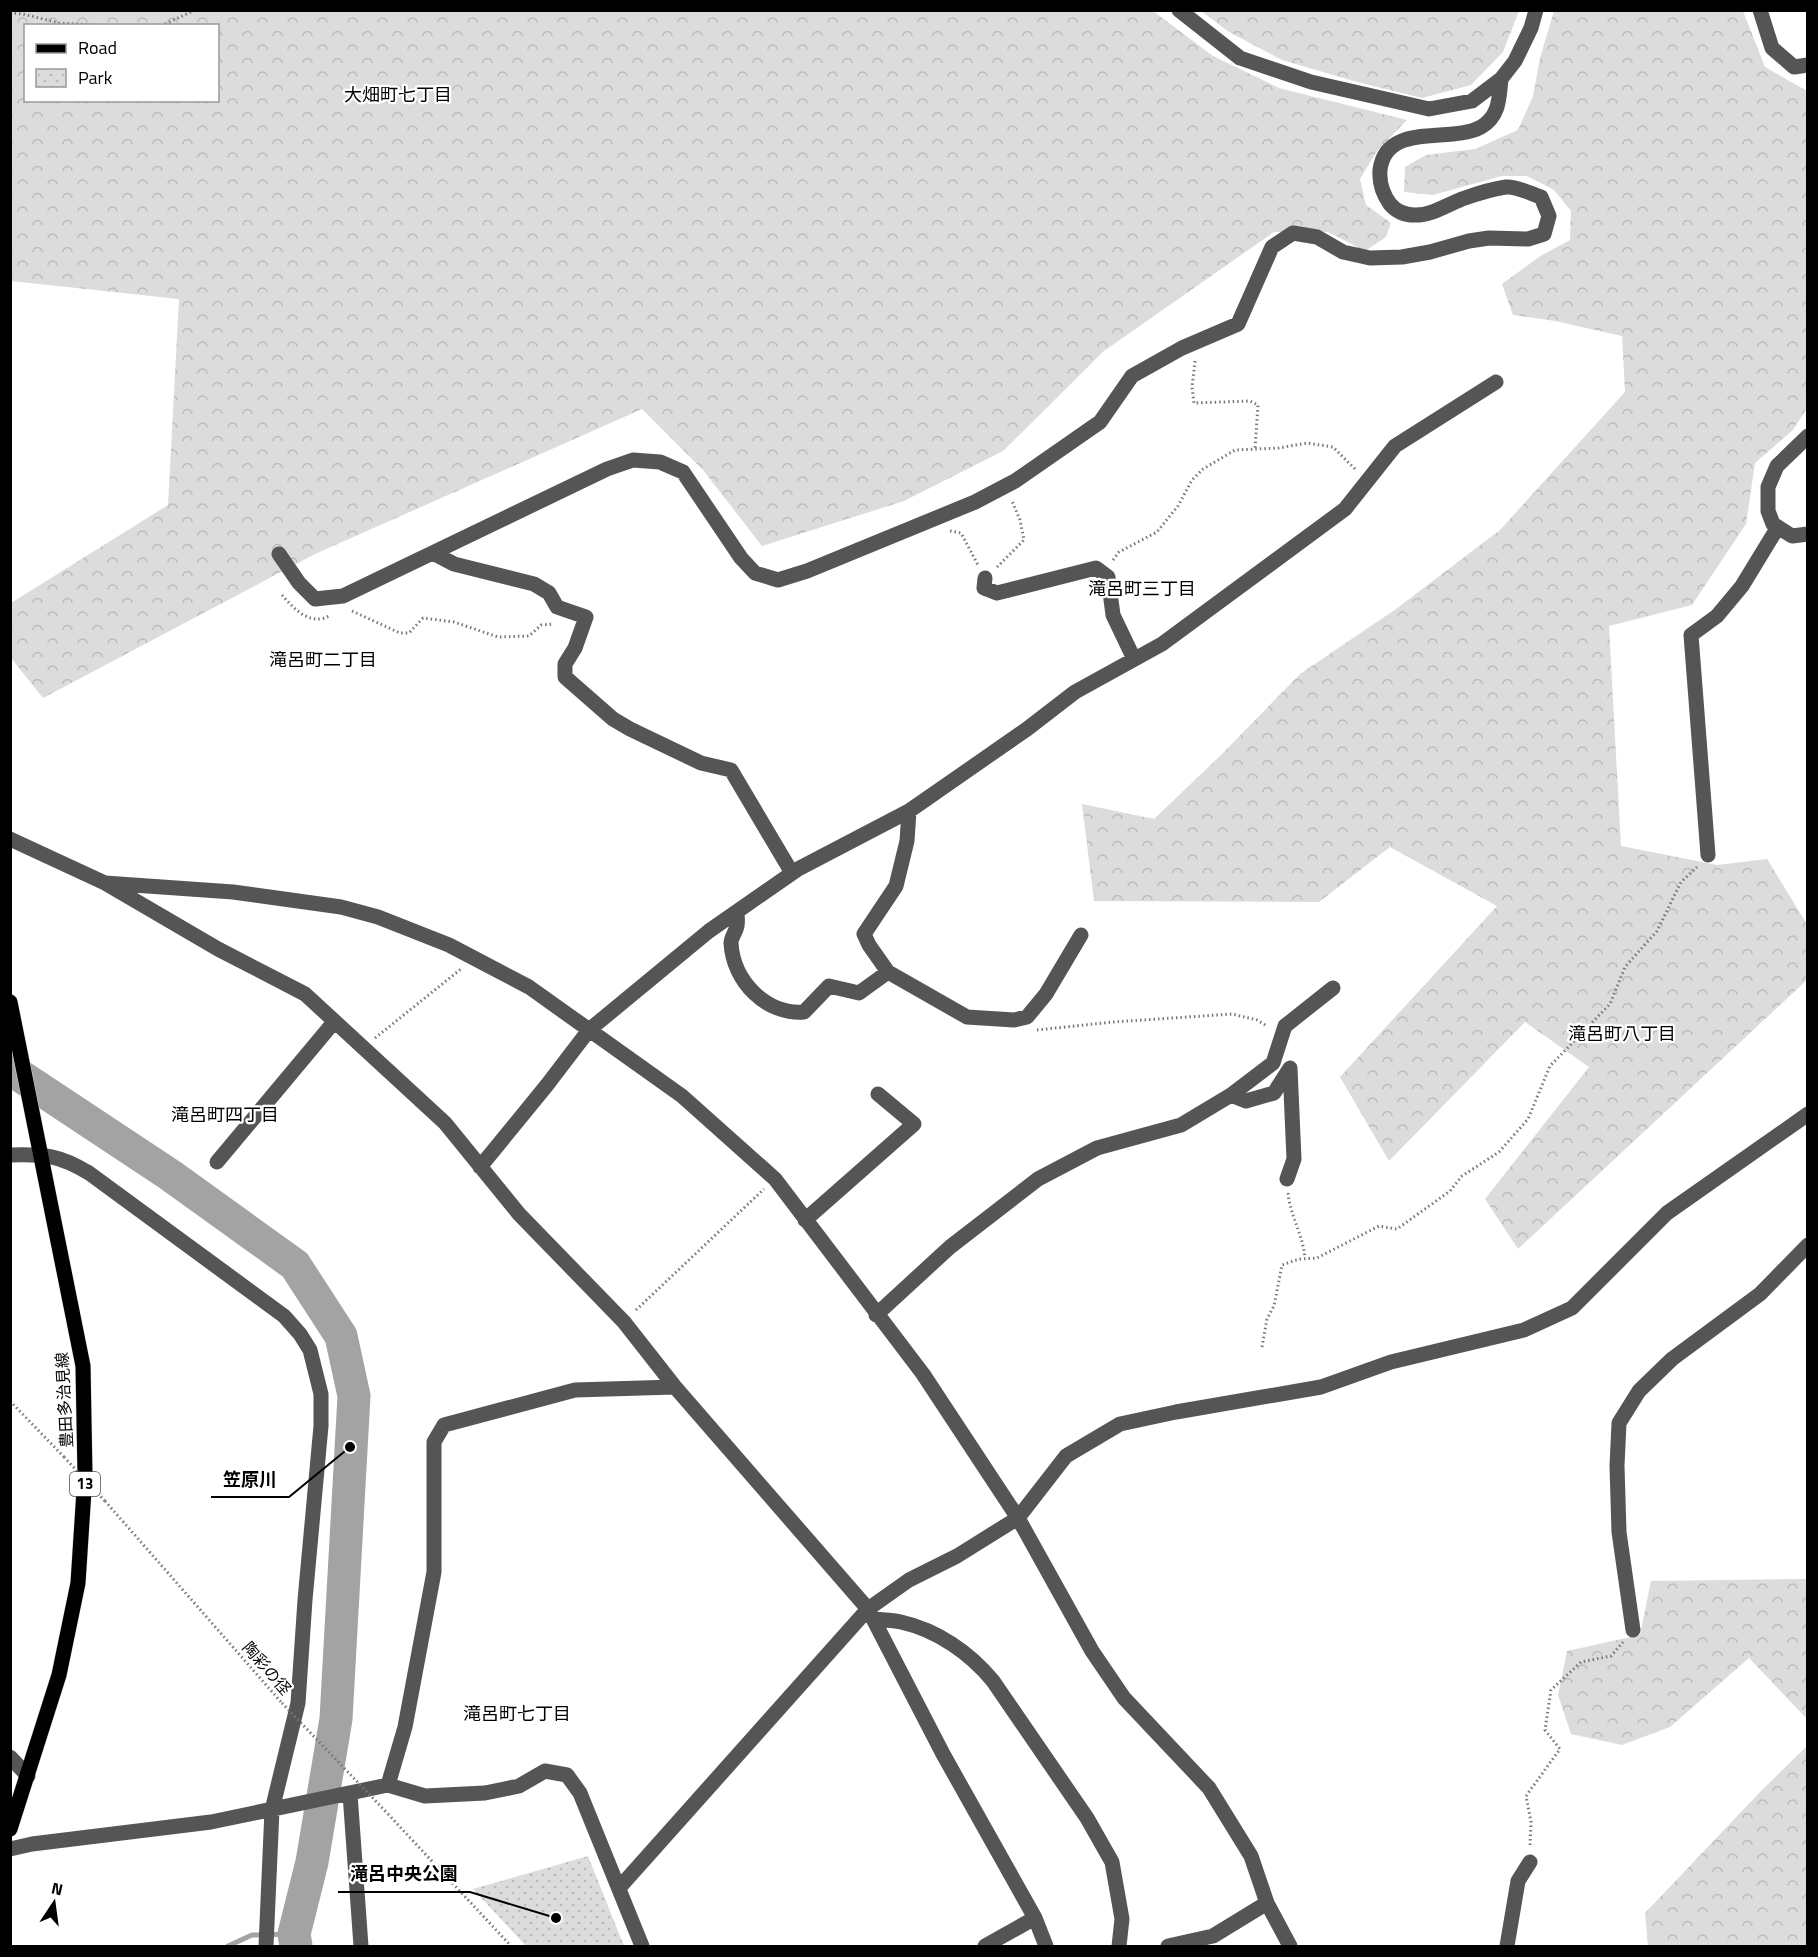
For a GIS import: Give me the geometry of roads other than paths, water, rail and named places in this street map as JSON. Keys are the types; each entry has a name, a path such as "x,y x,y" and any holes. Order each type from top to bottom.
{"main road":[{"name":"豊田多治見線","path":"10,1002 83,1366 86,1475 78,1583 59,1675 10,1829"}],"street":[{"path":"1179,10 1240,58 1311,82 1429,109 1472,101 1501,79 1515,61 1531,28 1536,10"},
{"path":"1760,10 1772,48 1794,67 1808,65"},
{"path":"279,554 299,583 315,599 344,596 607,469 633,460 660,462 683,472 741,558 755,573 778,580 807,571 975,502 1006,486 1100,423 1132,376 1189,345 1238,324 1272,247 1293,233 1317,237 1343,252 1370,258 1421,254 1489,238 1528,239 1544,234 1549,216 1541,197 1509,186 1485,191 1439,210 1414,215 1396,211 1385,198 1380,184 1383,155 1394,145 1407,139 1469,132 1482,126 1493,116 1499,106 1501,79"},
{"path":"480,1167 589,1030 709,931 792,873 909,811 1027,729 1075,692 1162,644 1345,509 1395,446 1496,382"},
{"path":"1808,436 1777,466 1768,487 1768,511 1773,524 1792,536 1808,534"},
{"path":"1708,855 1691,635 1717,616 1742,586 1778,527"},
{"path":"432,553 454,564 534,584 549,593 557,607 586,617 575,648 565,664 565,677 613,719 630,729 701,763 731,770 792,873"},
{"path":"985,578 984,588 997,593 1096,568 1108,577 1113,615 1134,659"},
{"path":"909,811 907,841 896,886 864,934 888,972 967,1017 1014,1020 1027,1017 1046,994 1081,934"},
{"path":"10,839 105,883 218,949 305,994 445,1123 519,1214 624,1322 675,1387 871,1614 944,1754 1035,1918 1046,1947"},
{"path":"105,883 233,892 341,907 378,917 449,945 529,987 682,1096 775,1179 923,1374 1018,1518 1092,1651 1124,1698 1209,1788 1251,1856 1267,1903 1290,1947"},
{"path":"737,912 737,925 731,941 735,962 743,981 760,1000 792,1013 804,1012 830,986 860,993 888,972"},
{"path":"876,1315 950,1247 1038,1179 1097,1148 1180,1125 1231,1095 1273,1063 1285,1026 1333,988"},
{"path":"218,1162 334,1022"},
{"path":"1231,1095 1246,1101 1274,1093 1290,1068 1294,1159 1287,1179"},
{"path":"805,1220 914,1124 878,1094"},
{"path":"619,1888 871,1614 909,1580 957,1556 1018,1518 1066,1456 1120,1424 1321,1387 1391,1362 1524,1330 1572,1308 1667,1213 1808,1114"},
{"path":"10,1155 40,1154 66,1160 89,1173 284,1316 310,1350 321,1394 321,1426 298,1703 272,1810 266,1947"},
{"path":"1633,1630 1619,1532 1617,1466 1619,1423 1639,1391 1664,1367 1760,1294 1808,1245"},
{"path":"388,1785 405,1727 434,1572 434,1442 444,1425 575,1390 675,1387"},
{"path":"871,1614 901,1622 956,1646 981,1666 993,1681 1087,1818 1112,1862 1122,1919 1119,1947"},
{"path":"10,1757 28,1776"},
{"path":"10,1849 32,1844 211,1822 388,1785 425,1796 485,1793 519,1786 545,1771 567,1775 580,1793 642,1947"},
{"path":"350,1794 361,1947"},
{"path":"1507,1947 1518,1881 1530,1862"},
{"path":"1168,1947 1213,1936 1267,1903"},
{"path":"985,1947 1035,1918"}],"waterway":[{"path":"10,1069 170,1175 295,1265 341,1336 354,1396 336,1719 312,1862 294,1934 296,1946"},
{"path":"228,1946 252,1935 294,1934"}],"place":[{"name":"笠原川","path":"350,1447"},
{"name":"滝呂中央公園","path":"556,1918"}],"district":[{"name":"大畑町七丁目","path":"398,95"},
{"name":"滝呂町三丁目","path":"1142,589"},
{"name":"滝呂町二丁目","path":"323,660"},
{"name":"滝呂町八丁目","path":"1622,1034"},
{"name":"滝呂町四丁目","path":"225,1115"},
{"name":"滝呂町七丁目","path":"517,1714"}]}
